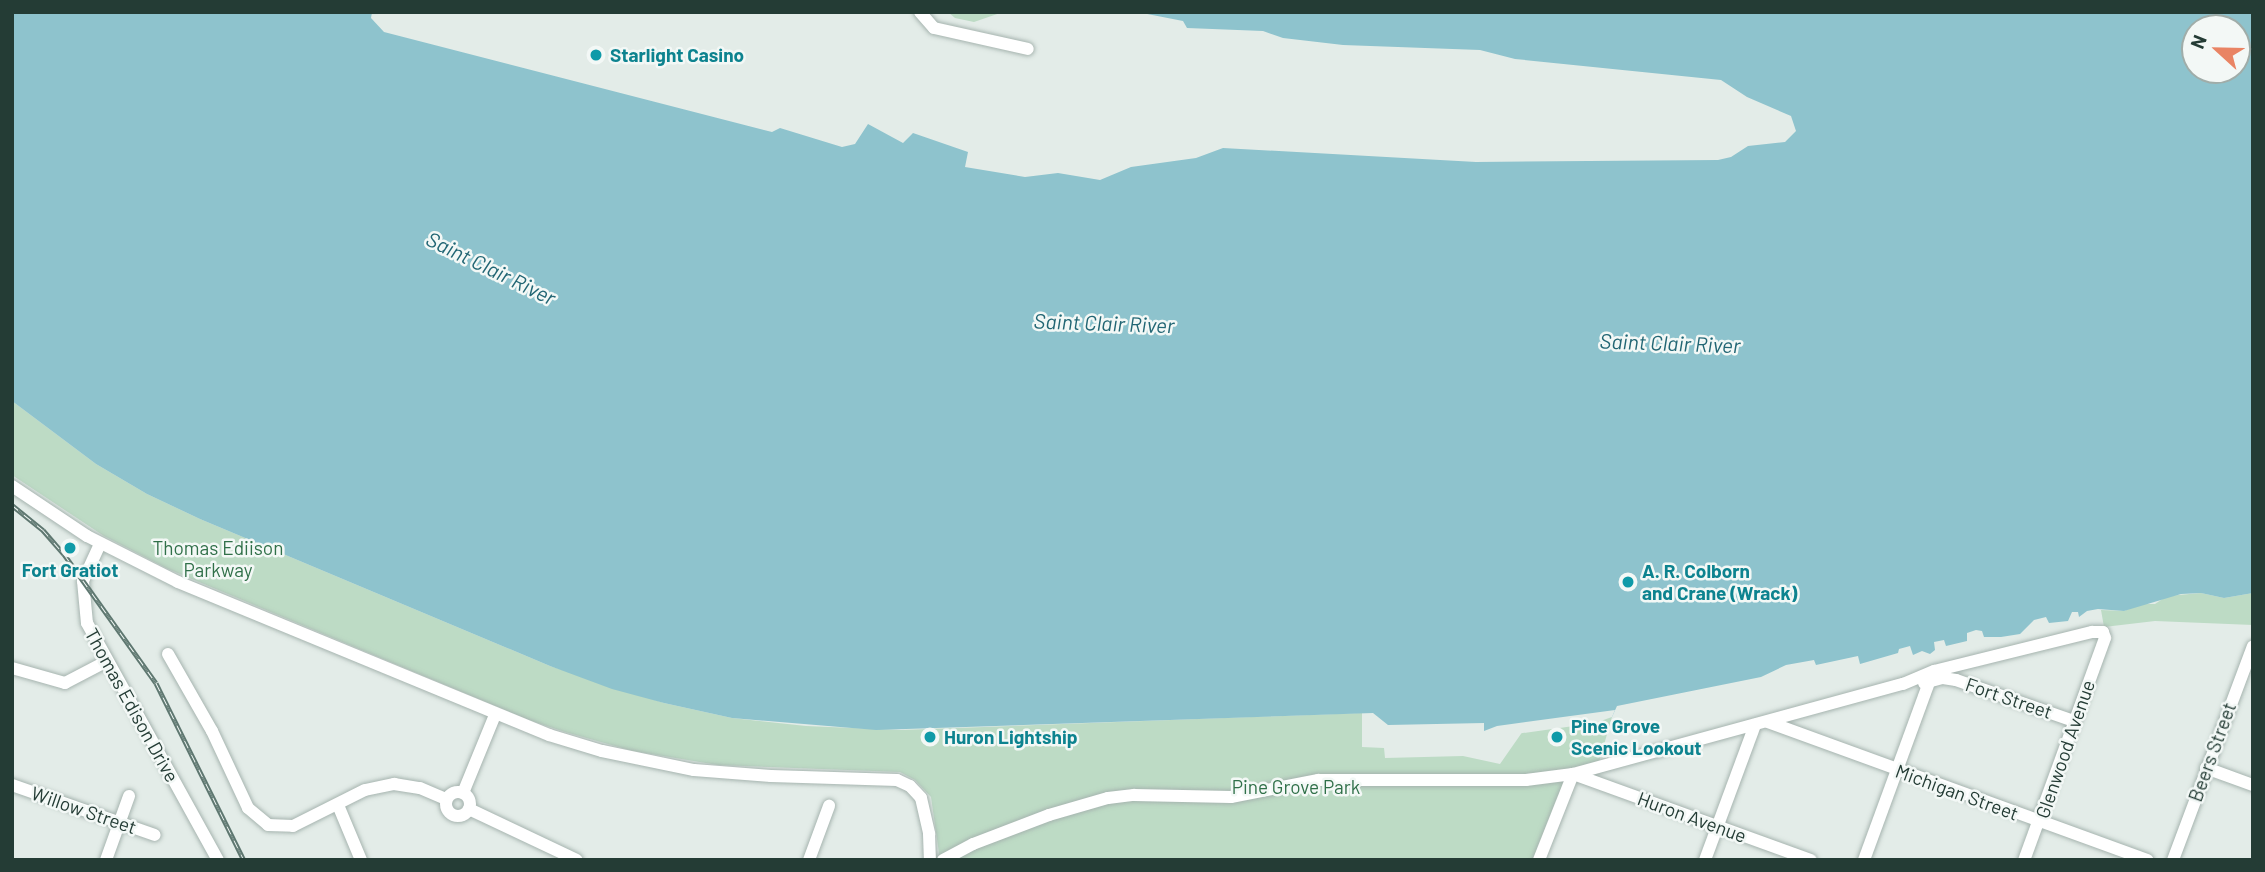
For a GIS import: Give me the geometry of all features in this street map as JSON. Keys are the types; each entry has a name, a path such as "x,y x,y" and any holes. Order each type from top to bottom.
{"street":[{"path":"920,12 934,28 1028,50"},
{"path":"12,486 100,544 178,582 495,715 582,745 684,768 771,776 884,778 910,786 918,793 925,808 930,860"},
{"name":"Thomas Edison Drive","path":"100,544 83,581 82,597 87,623 218,860"},
{"name":"Glenwood Avenue","path":"1903,684 1934,671 2092,632 2103,632 2105,638 2024,860"},
{"name":"Beers Street","path":"2173,860 2253,646"},
{"path":"168,654 212,731 242,797 257,818 274,827 293,826 365,790 394,785 421,788 446,799"},
{"path":"12,668 65,683 107,661"},
{"name":"Fort Street","path":"1903,684 1943,678 1956,680 2074,721"},
{"path":"1864,860 1929,682"},
{"path":"943,860 973,844 1091,801 1134,795 1231,797 1318,780 1526,780 1573,774 1903,684"},
{"path":"463,793 495,715"},
{"path":"1705,860 1761,723"},
{"name":"Michigan Street","path":"1761,723 2148,860"},
{"path":"2206,768 2253,785"},
{"path":"1539,860 1573,774"},
{"name":"Huron Avenue","path":"1573,774 1811,860"},
{"name":"Willow Street","path":"12,785 155,835"},
{"path":"452,793 463,793 469,798 469,809 463,815 454,816 447,811 446,799 452,793"},
{"path":"106,860 129,796"},
{"path":"338,805 361,860"},
{"path":"809,860 829,806"},
{"path":"469,809 577,860"}],"green space":[{"path":"948,12 1003,12 974,22 955,18"},
{"name":"Pine Grove Park","path":"12,401 96,464 147,494 200,519 550,666 664,703 732,718 806,726 901,730 1362,713 1362,747 1384,748 1385,758 1463,756 1500,764 1523,731 1612,717 1599,762 1571,769 1537,860 940,860 931,797 915,780 900,772 718,765 633,751 529,720 168,569 104,536 12,475"},
{"path":"2201,593 2224,598 2253,593 2253,625 2155,621 2104,627 2101,610 2124,611 2141,604 2155,604 2167,596"}],"water":[{"name":"Saint Clair River","path":"12,12 372,12 371,18 384,32 772,132 780,128 842,147 855,144 868,124 903,143 913,133 968,152 965,167 1025,177 1058,173 1100,180 1131,167 1196,158 1223,148 1476,162 1718,160 1731,157 1748,146 1785,142 1796,131 1791,116 1747,97 1721,80 1515,59 1480,50 1343,45 1283,38 1263,31 1187,28 1183,21 1137,12 2253,12 2253,593 2224,598 2201,593 2181,594 2124,611 2098,609 2087,611 2079,617 2078,612 2072,612 2068,621 2049,623 2046,617 2034,620 2020,634 1984,637 1982,631 1976,630 1967,633 1967,641 1946,646 1944,640 1934,642 1935,650 1930,654 1922,651 1913,655 1910,646 1899,649 1898,653 1860,664 1858,656 1816,665 1814,660 1786,665 1761,677 1617,706 1612,717 1595,721 1484,733 1484,723 1388,725 1373,713 876,730 732,718 612,689 550,666 200,519 147,494 96,464 12,401"}],"pier":[{"path":"1615,710 1612,717 1595,723 1516,734 1484,733 1497,726"}],"railway":[{"path":"12,505 43,530 64,554 156,683 244,860"}],"place":[{"name":"Starlight Casino","path":"596,55"},
{"name":"Fort Gratiot","path":"70,548"},
{"name":"A. R. Colborn and Crane (Wrack)","path":"1628,582"},
{"name":"Huron Lightship","path":"930,737"},
{"name":"Pine Grove Scenic Lookout","path":"1557,737"}],"park label":[{"name":"Thomas Ediison Parkway","path":"218,559"}]}
